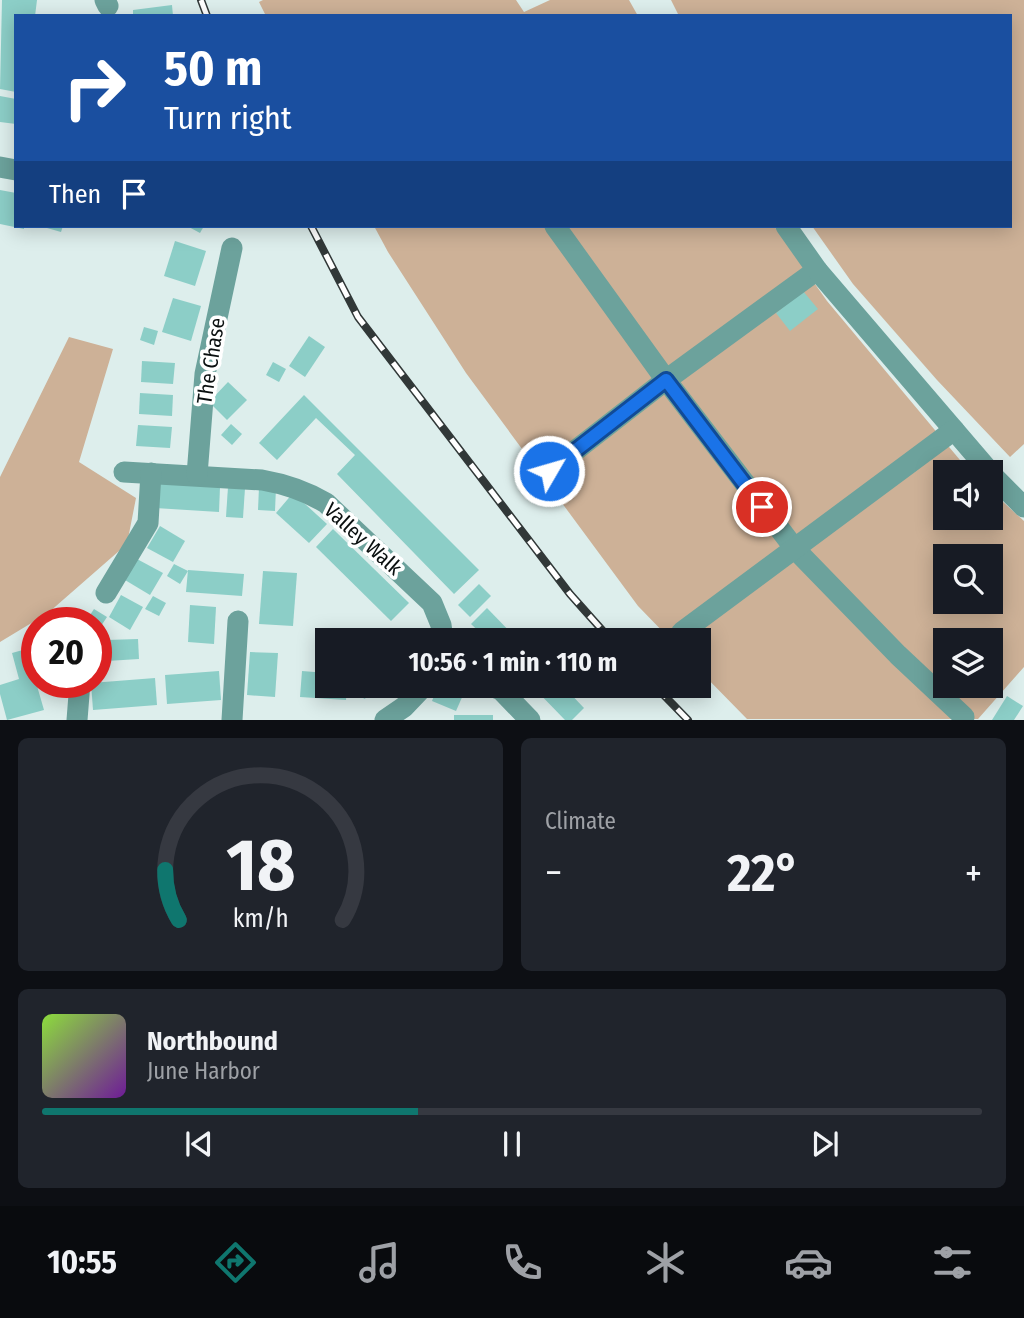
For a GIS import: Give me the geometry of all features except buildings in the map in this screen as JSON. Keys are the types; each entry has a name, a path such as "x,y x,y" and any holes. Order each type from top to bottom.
{"street":[{"path":"556,228 666,380 795,549 964,717"},
{"path":"787,228 817,270 979,460"},
{"name":"The Chase","path":"197,475 205,374 232,248"},
{"path":"549,471 666,380 817,270"},
{"path":"687,628 954,430"},
{"name":"Valley Walk","path":"124,472 197,475 280,483 310,494 326,503 432,603 439,616 441,628"},
{"path":"106,593 148,523 151,473"},
{"path":"1003,486 1024,507"},
{"path":"232,719 239,621"},
{"path":"77,719 79,698"},
{"path":"385,719 413,698"},
{"path":"509,698 530,719"}],"shaded area":[{"path":"516,0 524,12 550,0 629,0 637,14 265,14 259,2"},
{"path":"671,0 1024,0 1024,444 1010,457 937,380 853,284 813,228 1012,228 1012,14 678,14"},
{"path":"375,228 775,228 827,301 960,460 933,460 933,530 1003,530 1003,502 1024,521 1024,667 1003,691 1003,628 933,628 933,698 997,698 978,719 747,719 711,682 711,628 659,628 638,606 466,373"},
{"path":"69,337 113,349 79,462 136,498 127,544 55,607 21,607 21,629 0,642 0,477"}],"railway":[{"path":"201,0 206,14"},
{"path":"312,228 358,317 570,594 600,628"},
{"path":"667,698 688,720"}],"route":[{"path":"549,471 666,380 762,507"}]}
